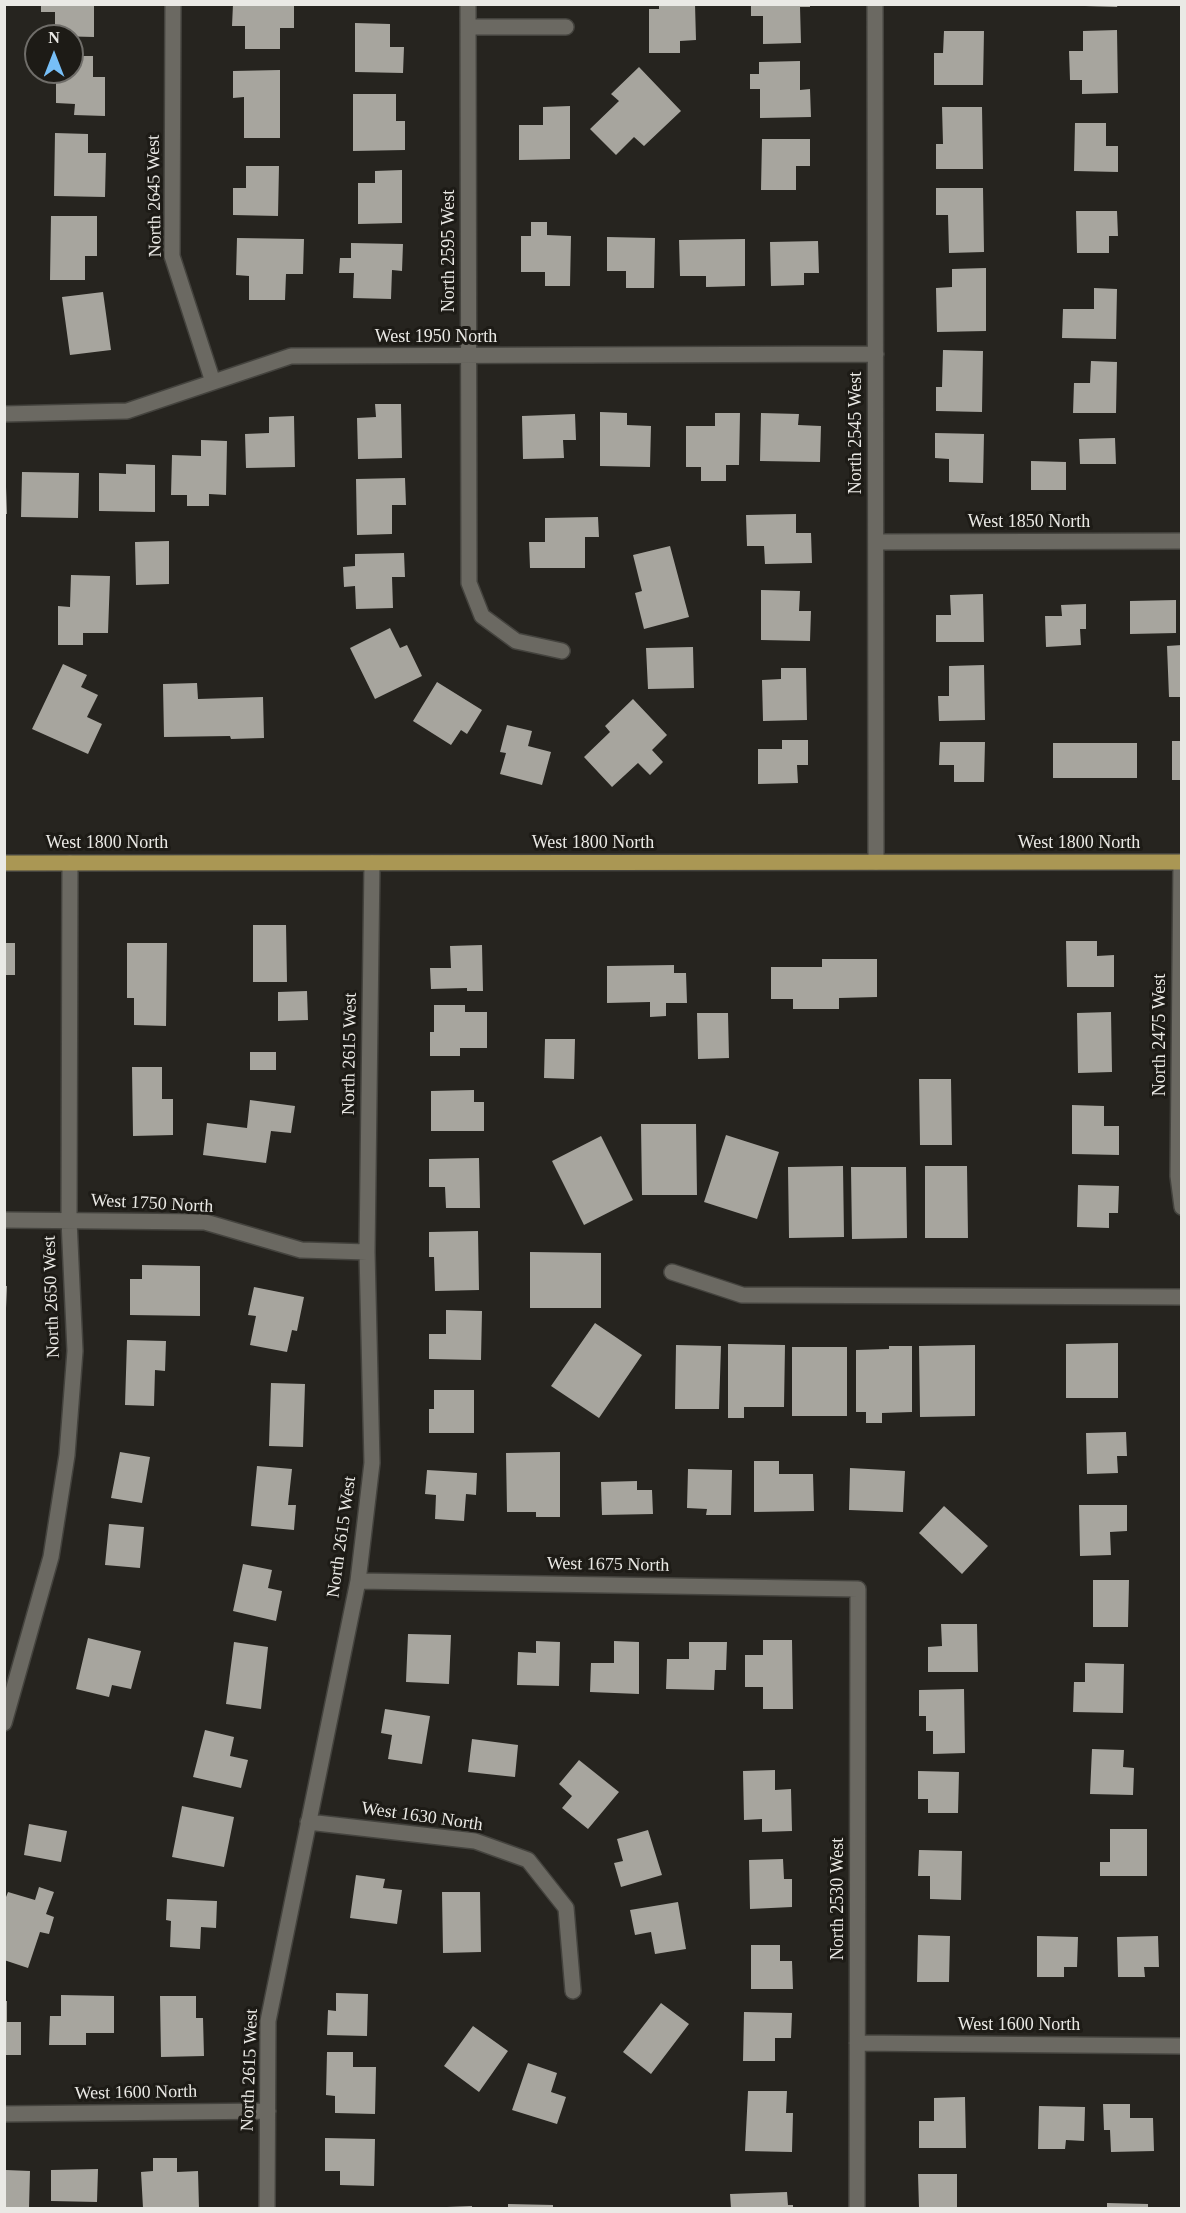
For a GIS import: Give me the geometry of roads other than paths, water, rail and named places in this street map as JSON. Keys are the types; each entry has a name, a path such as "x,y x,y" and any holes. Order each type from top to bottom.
{"main road":[{"name":"West 1800 North","path":"4,863 1181,862"}],"street":[{"name":"North 2645 West","path":"173,4 172,256 213,382"},
{"name":"North 2595 West","path":"468,4 469,583 482,616 516,641 562,651"},
{"name":"North 2545 West","path":"875,4 876,862"},
{"path":"468,27 566,27"},
{"name":"West 1950 North","path":"4,414 127,411 291,356 876,354"},
{"path":"1181,541 1182,528"},
{"name":"West 1850 North","path":"876,542 1181,541"},
{"name":"North 2475 West","path":"1181,862 1178,1176 1182,1207"},
{"name":"North 2650 West","path":"4,1723 51,1557 67,1455 75,1351 69,1220 70,863"},
{"name":"North 2615 West","path":"267,2208 268,2021 358,1581 372,1463 367,1252 372,863"},
{"name":"West 1750 North","path":"4,1220 205,1222 301,1250 367,1252"},
{"path":"672,1272 742,1295 1182,1297"},
{"name":"West 1675 North","path":"358,1581 858,1589"},
{"name":"North 2530 West","path":"857,2208 858,1589"},
{"name":"West 1630 North","path":"308,1822 475,1841 528,1860 566,1908 573,1991"},
{"name":"West 1600 North","path":"857,2043 1182,2046"},
{"name":"West 1600 North","path":"4,2114 268,2111"}]}
